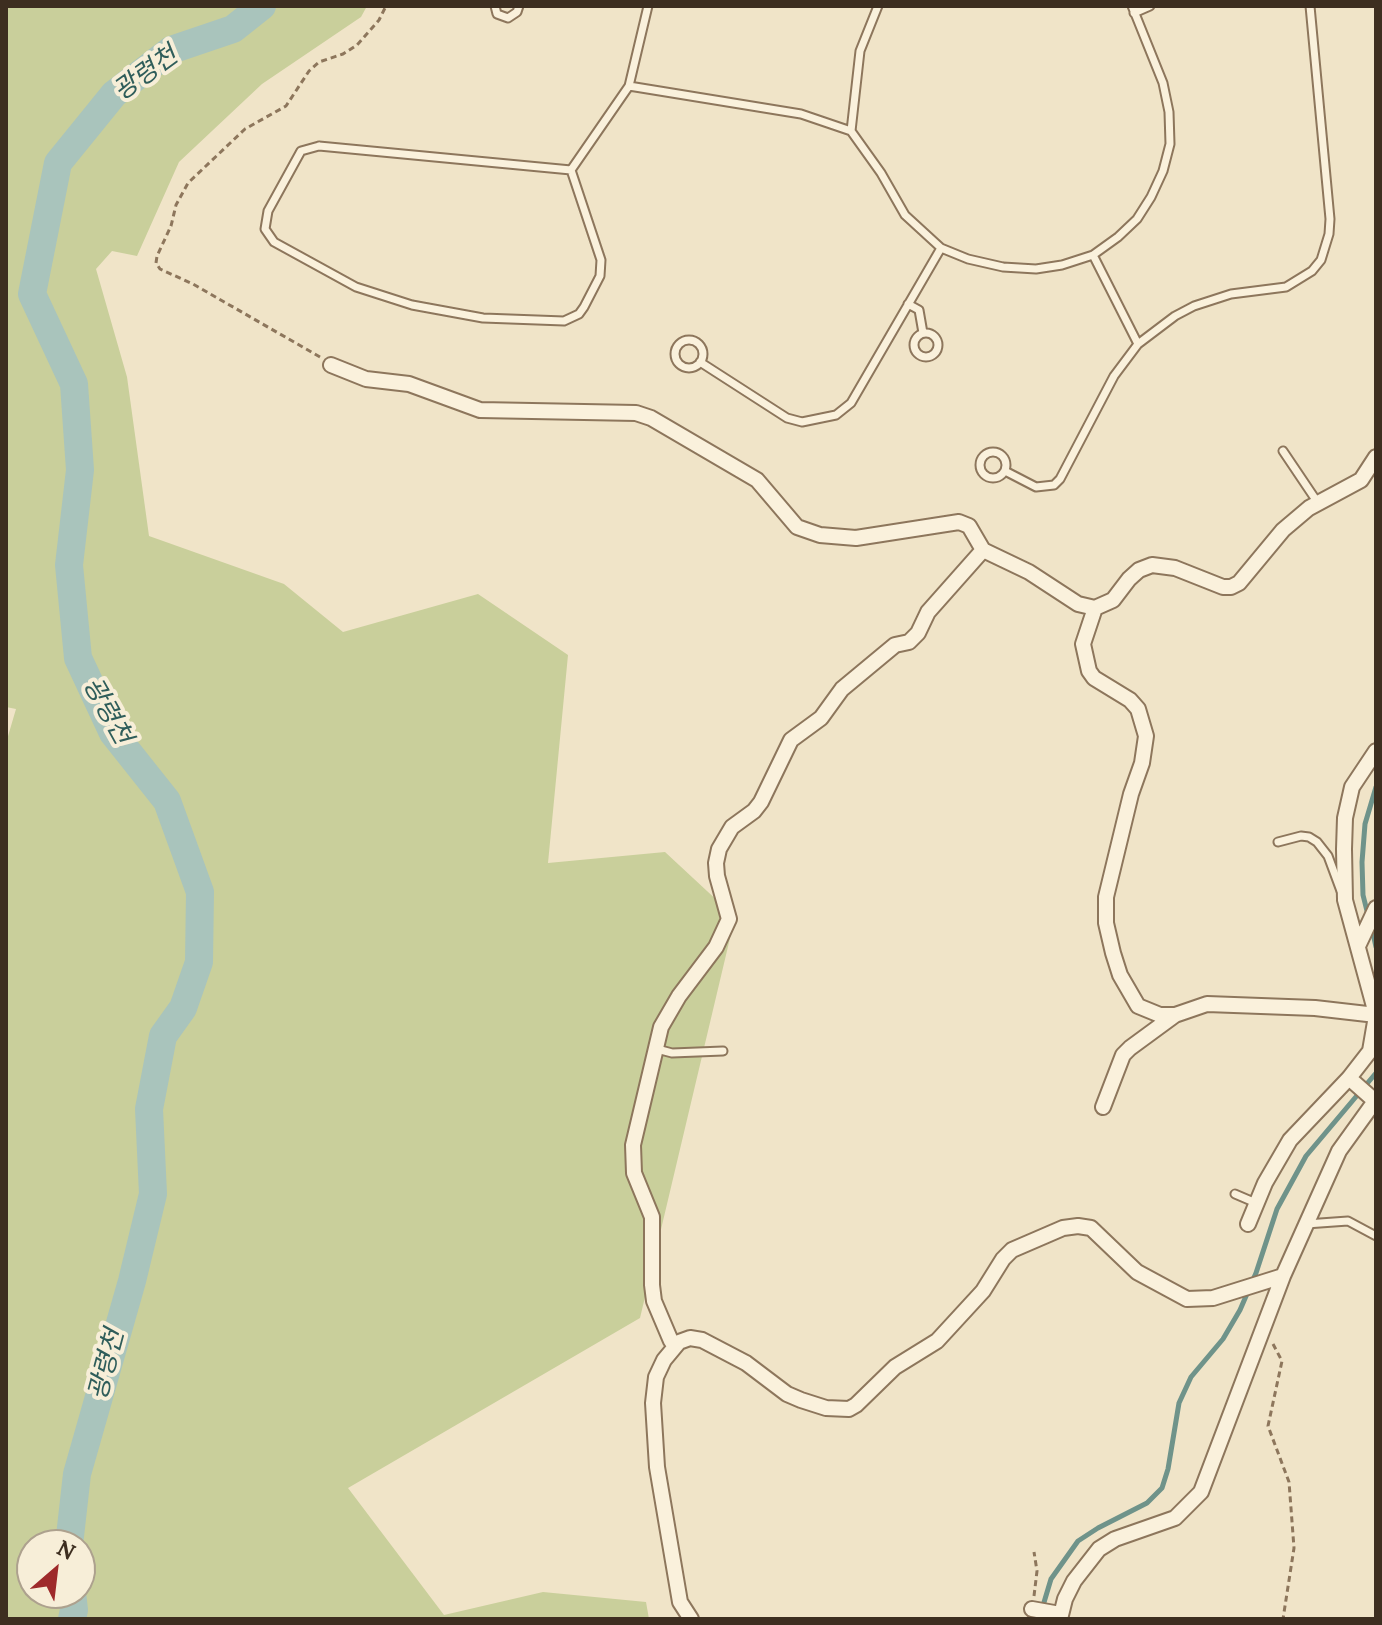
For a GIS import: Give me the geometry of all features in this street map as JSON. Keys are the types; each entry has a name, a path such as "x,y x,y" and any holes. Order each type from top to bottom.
{"street":[{"path":"331,365 366,379 409,384 480,410 636,413 651,418 757,480 797,527 820,535 856,538 959,522 969,526 983,550 1029,572 1078,604 1095,608 1113,600 1139,570 1152,565 1175,568 1223,587 1239,583 1283,530 1318,503 1361,480 1376,457"},
{"path":"1361,480 1376,486"},
{"path":"671,1341 654,1301 652,1217 637,1183 632,1162 633,1145 655,1048 670,1010 716,947 729,919 716,863 724,836 761,802 791,740 821,718 842,689 895,645 909,642 918,633 928,612 983,550"},
{"path":"1095,608 1083,644 1089,671 1094,678 1121,693 1138,709 1146,736 1142,763 1131,794 1106,897 1106,923 1120,975 1138,1006 1160,1015 1175,1015"},
{"path":"1248,1224 1290,1140 1349,1078 1370,1051 1376,1015 1345,900 1344,849 1352,787 1376,751"},
{"path":"1359,944 1376,908"},
{"path":"1103,1107 1123,1055 1130,1048 1175,1015 1207,1004 1315,1008 1376,1015"},
{"path":"1035,1609 1058,1615 1074,1581 1099,1549 1115,1539 1175,1518 1201,1492 1283,1276 1306,1224 1339,1151 1376,1101 1349,1078"},
{"path":"691,1619 680,1602 657,1467 653,1403 656,1377 664,1360 679,1342 690,1338 702,1340 756,1369 787,1394 814,1405 849,1409 895,1367 937,1341 983,1291 1012,1250 1063,1228 1091,1228 1137,1272 1187,1299 1213,1298 1283,1276"}],"lane":[{"path":"495,6 497,14 508,18 517,12 519,6"},
{"path":"571,170 629,86 648,6"},
{"path":"851,131 860,51 878,6"},
{"path":"629,86 801,114 851,131 881,173 905,215 941,248 968,259 1036,269 1093,255 1118,237 1137,219 1163,171 1170,144 1169,112 1163,83 1133,9 1150,6"},
{"path":"1005,471 1036,487 1054,485 1109,385 1138,344 1194,306 1231,294 1286,287 1312,271 1321,260 1330,219 1310,6"},
{"path":"319,146 571,170 599,252 601,269 579,314 564,321 483,318 412,305 369,292 274,242 265,229 268,211 296,158 301,151 319,146"},
{"path":"700,362 787,418 802,422 836,415 851,403 941,248"},
{"path":"1093,255 1138,344"},
{"path":"908,304 919,310 923,333"},
{"path":"1283,451 1318,503"},
{"path":"1278,842 1301,836 1317,842 1328,856 1345,900"},
{"path":"655,1048 672,1053 723,1051"},
{"path":"1235,1194 1256,1203"},
{"path":"1306,1224 1348,1221 1376,1236"}],"path":[{"path":"331,365 207,292 160,269 156,263 176,205 188,183 245,129 286,106 309,71 319,62 343,54 357,45 379,20 386,6"},
{"path":"1263,1328 1282,1361 1268,1426 1289,1482 1294,1548 1283,1619"},
{"path":"1034,1552 1037,1571 1035,1609"}],"green space":[{"path":"6,6 367,6 361,17 262,84 179,162 137,256 112,251 96,269 127,377 149,536 284,584 343,632 478,594 568,655 548,863 665,852 735,917 640,1318 348,1488 444,1615 543,1592 646,1602 649,1619 6,1619 6,743 16,709 6,707"}],"waterway":[{"name":"광령천","path":"71,1529 77,1474 132,1281 153,1194 149,1109 163,1036 183,1008 199,962 200,892 167,801 113,733 78,658 69,565 80,470 74,384 32,294 58,163 114,94 171,50 233,29 262,6"},
{"path":"1368,915 1363,895 1362,862 1365,824 1376,787"},
{"path":"1372,929 1376,947"},
{"path":"1039,1619 1051,1579 1078,1541 1147,1503 1162,1488 1179,1403 1191,1377 1223,1339 1240,1310 1277,1209 1306,1156 1376,1073"},
{"name":"광령천","path":"72,1619 74,1609"}]}
